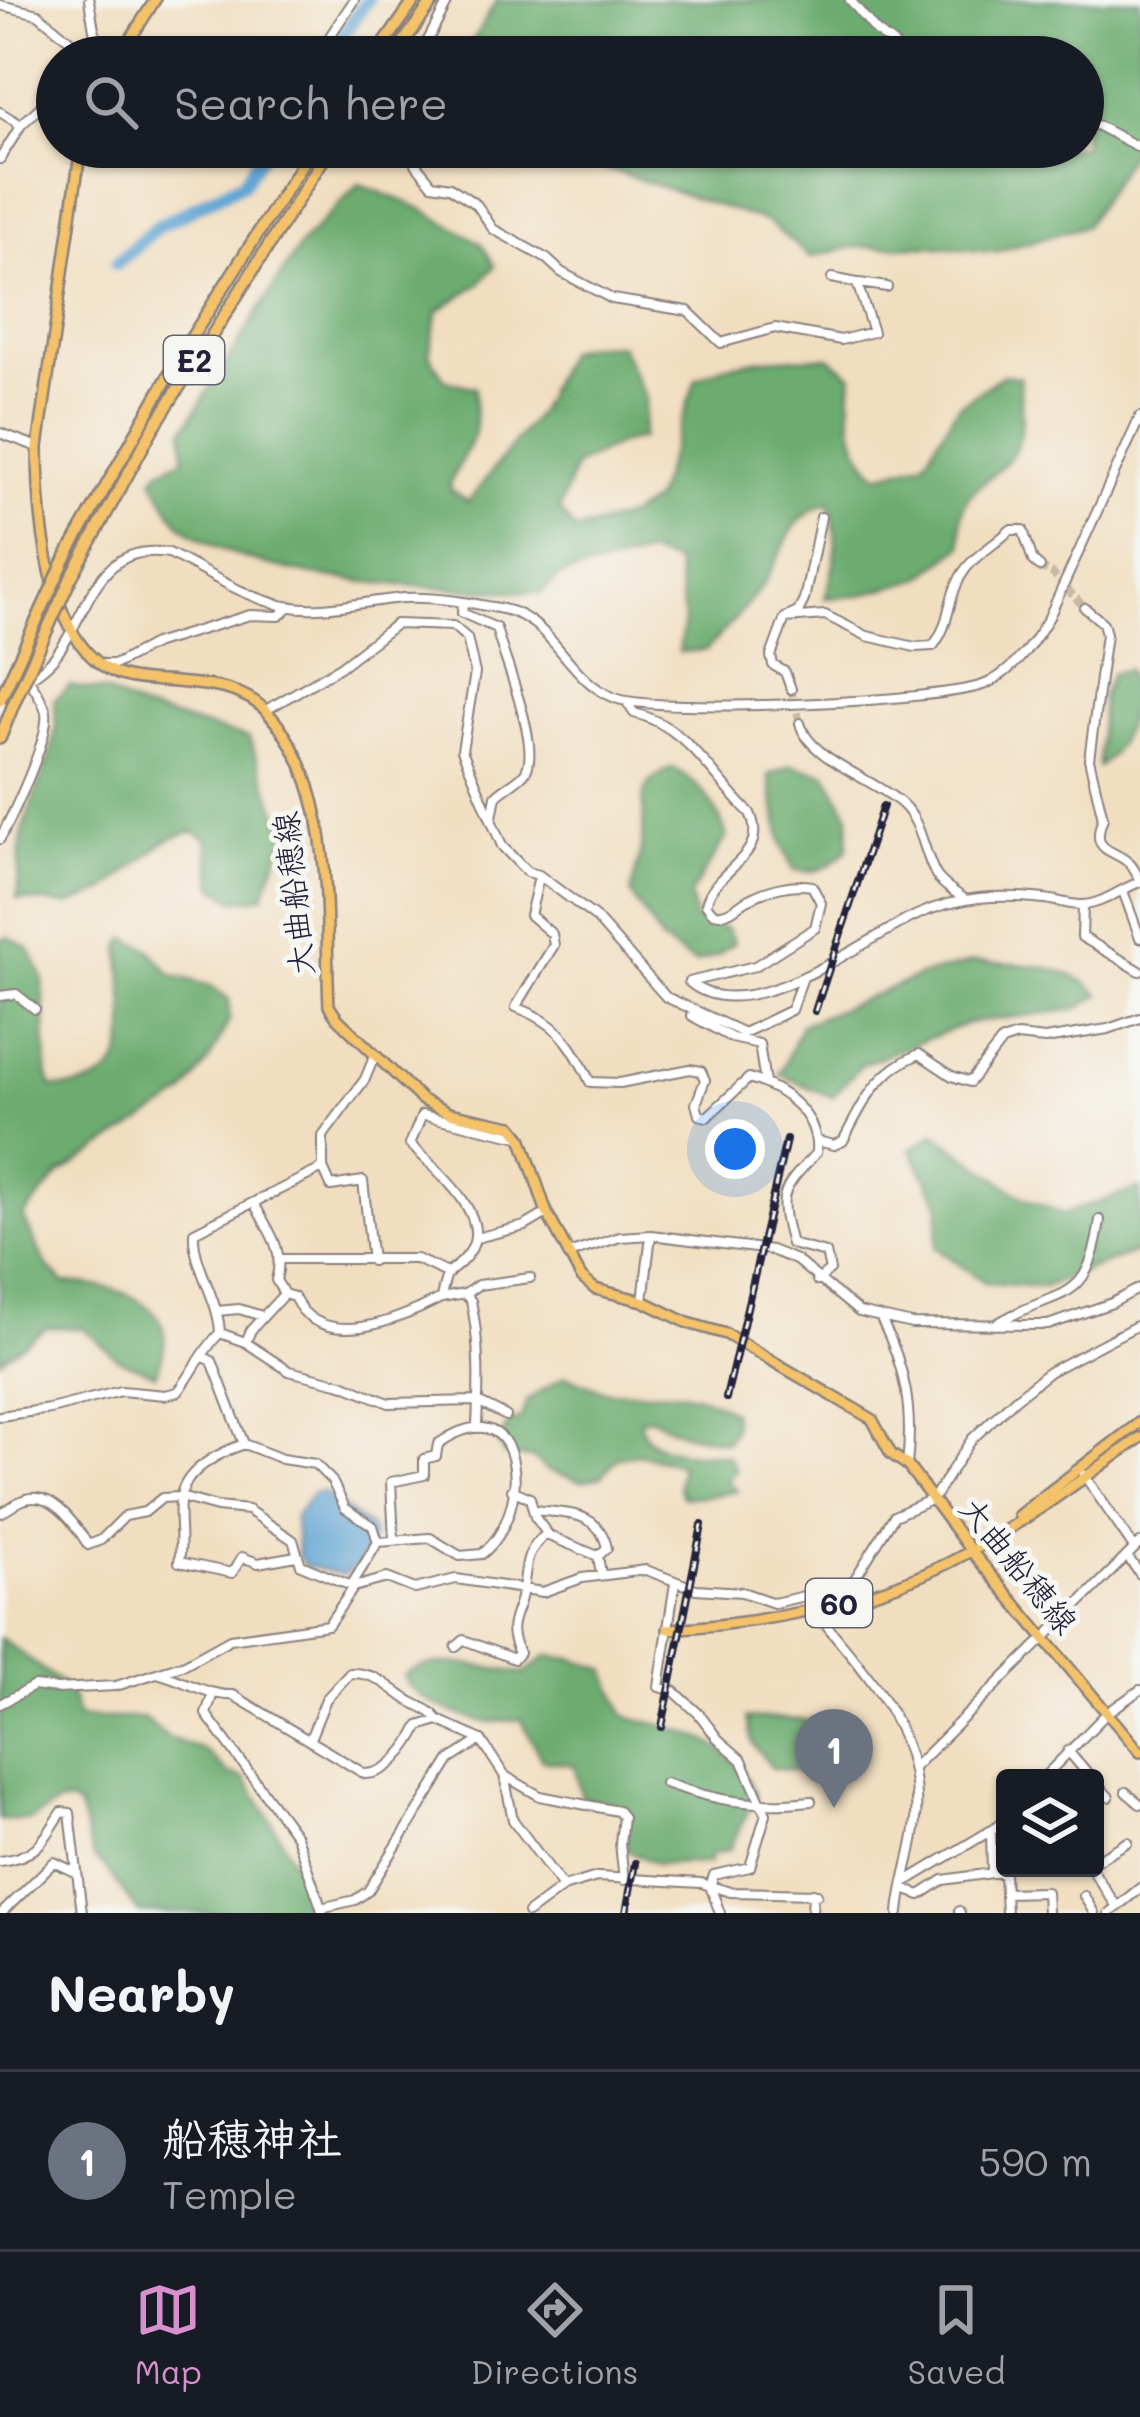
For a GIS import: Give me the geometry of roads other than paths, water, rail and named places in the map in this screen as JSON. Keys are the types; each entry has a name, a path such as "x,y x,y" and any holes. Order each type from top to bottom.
{"highway":[{"path":"390,36 416,0"},
{"path":"408,36 434,0"},
{"name":"E2","path":"0,698 66,557 182,354 301,168"},
{"name":"E2","path":"0,738 70,580 172,396 319,168"}],"main road":[{"path":"132,36 154,0"},
{"path":"78,168 38,447 45,535 69,632 100,664 125,676 224,688 266,710"},
{"name":"大曲船穂線","path":"266,710 296,758 319,830 329,1006 337,1018 432,1106 512,1126 521,1137 547,1213 568,1254 581,1277 595,1288 643,1301 688,1323 726,1334 872,1419 892,1454 907,1466 971,1551 1140,1752"},
{"name":"60","path":"668,1629 749,1622 818,1608 877,1592 971,1551 1082,1472 1140,1422"},
{"name":"60","path":"1082,1472 1140,1438"}],"street":[{"path":"89,0 94,36"},
{"path":"330,36 354,0"},
{"path":"429,36 449,0"},
{"path":"850,0 883,36"},
{"path":"0,5 38,14 68,36"},
{"path":"0,159 36,111"},
{"path":"0,112 21,125"},
{"path":"1104,129 1140,148"},
{"path":"419,168 432,184 450,188 477,206 493,229 561,272 612,299 688,311 721,343 775,328 842,340 873,332 857,283"},
{"path":"832,278 887,287"},
{"path":"0,698 54,659 111,567 123,558 154,550 169,553 248,595 290,607 327,608 421,597 507,610 537,623 587,682 627,702 878,700 933,696 987,683 1011,667 1049,616 1140,417"},
{"path":"0,433 38,447"},
{"path":"791,689 785,672 772,664 771,656 785,618 797,612 804,600 821,517"},
{"path":"785,618 825,615 867,636 915,647 933,646 945,632 957,583 977,552 994,546 1010,530 1023,530 1033,561 1040,567"},
{"path":"463,604 462,613 496,628 526,734 524,774 493,801 496,835"},
{"path":"100,664 116,664 154,644 250,615 279,616 290,607"},
{"path":"627,702 634,713 660,720 683,737 750,812 755,825 746,858 723,875 709,894 710,911 732,911 746,900 796,883 812,886 821,903 815,928 755,966 688,982 720,997 742,998 782,982 802,980 875,935 963,898 996,896 1083,906 1140,881 1129,862 1108,854 1102,844 1103,818 1089,759 1106,634 1103,623 1085,608"},
{"path":"266,710 340,667 396,624 462,630 471,646 475,673 462,750 496,835 517,863 596,917 658,990 689,1010 744,1033 790,1010 802,980"},
{"path":"0,839 21,799 45,728 46,713 28,678"},
{"path":"800,723 802,735 832,759 901,803 922,837 936,878 963,898"},
{"path":"539,875 530,915 552,934 554,945 516,1007 532,1013 572,1043 590,1082 620,1084 701,1071 705,1081 696,1104 699,1114 706,1117 749,1078 804,1109 813,1122 816,1153 789,1183 780,1206 790,1244 826,1253 830,1270 817,1282"},
{"path":"1123,891 1140,938"},
{"path":"1083,906 1082,938 1140,971"},
{"path":"0,996 16,994 35,1009"},
{"path":"689,1010 690,1015 732,1038 760,1044 765,1083"},
{"path":"817,1141 834,1145 843,1141 865,1095 896,1064 919,1054 970,1082 1002,1041 1108,1029 1140,1018"},
{"path":"372,1261 363,1181 331,1186 323,1168 323,1136 365,1078 375,1055"},
{"path":"441,1298 445,1272 466,1257 476,1238 459,1192 410,1144 422,1115 521,1137"},
{"path":"220,1333 210,1284 192,1236 323,1168"},
{"path":"255,1205 272,1230 280,1259 276,1280 284,1294 294,1297 301,1311 316,1320 349,1329 392,1320 478,1286 530,1279"},
{"path":"476,1238 525,1226 547,1213"},
{"path":"997,1324 1048,1303 1087,1274 1095,1257 1100,1220"},
{"path":"643,1301 651,1235"},
{"path":"568,1254 620,1238 651,1235 772,1250 796,1260 859,1312 912,1324 1048,1325 1140,1288"},
{"path":"280,1259 416,1258 445,1272"},
{"path":"245,1342 284,1294"},
{"path":"465,1294 476,1323 477,1425"},
{"path":"217,1311 239,1309 262,1316"},
{"path":"881,1318 906,1378 907,1466"},
{"path":"0,1513 17,1502 36,1498 64,1511 88,1545 101,1540 124,1516 145,1511 162,1498 180,1497 217,1508 248,1510 292,1540 296,1556 312,1572 353,1586 387,1578 416,1589 456,1579 543,1592 601,1574 646,1570 696,1589 742,1592 774,1604 851,1585 894,1516 933,1499 972,1438 1049,1372 1140,1324"},
{"path":"220,1333 245,1342 289,1370 389,1403 476,1401 506,1416"},
{"path":"0,1416 121,1391 178,1392 204,1357 207,1345 220,1333"},
{"path":"0,1704 34,1686 98,1689 159,1673 230,1640 328,1625 353,1586 378,1542 373,1526 345,1508 332,1481 315,1464 282,1459 244,1444 212,1361 204,1357"},
{"path":"378,1542 430,1538 460,1556 482,1555 502,1534 512,1513 517,1463 512,1449 477,1425"},
{"path":"394,1539 392,1482 424,1475 424,1460 436,1456 438,1444 477,1425"},
{"path":"244,1444 193,1472 180,1497 179,1562 232,1573 242,1557 258,1563 296,1556"},
{"path":"1082,1472 1134,1549 1140,1574"},
{"path":"512,1490 530,1498 535,1517 549,1536"},
{"path":"535,1510 579,1514 591,1520 607,1548 598,1556"},
{"path":"456,1647 464,1640 514,1659 518,1653 512,1640 512,1616 523,1590 528,1553 544,1536 598,1556"},
{"path":"913,1768 1134,1549"},
{"path":"456,1579 460,1556"},
{"path":"598,1556 601,1574"},
{"path":"675,1582 659,1687 674,1690 742,1760 766,1814 750,1867 714,1874 710,1886 720,1913"},
{"path":"818,1608 823,1621 895,1712 913,1768 916,1820 899,1913"},
{"path":"159,1673 194,1684 212,1696 233,1695 364,1774 375,1774 412,1741 419,1726 438,1720"},
{"path":"310,1739 326,1700 350,1673 380,1678 438,1720 481,1740 504,1775 513,1820 563,1887"},
{"path":"1051,1769 1107,1713 1140,1690"},
{"path":"212,1696 206,1714 296,1836 322,1911 368,1891 450,1760 481,1740"},
{"path":"1068,1751 1084,1769"},
{"path":"504,1775 540,1796 618,1811 624,1880"},
{"path":"665,1783 708,1798 764,1806 812,1801"},
{"path":"1104,1792 1109,1797"},
{"path":"1126,1792 1140,1804"},
{"path":"0,1861 36,1850 62,1812 70,1813 82,1913"},
{"path":"904,1886 996,1828"},
{"path":"992,1831 992,1873"},
{"path":"1104,1857 1128,1842"},
{"path":"2,1913 54,1862 74,1871"},
{"path":"904,1886 920,1895 943,1880 1004,1873 1006,1913"},
{"path":"528,1913 563,1887 597,1877 718,1885 730,1892 815,1894 812,1913"},
{"path":"1099,1877 1113,1910 1140,1888"},
{"path":"1005,1894 1046,1892 1047,1913"},
{"path":"1084,1896 1094,1913"}],"water":[{"path":"322,1492 371,1529 373,1537 359,1564 344,1575 305,1566 298,1554 294,1518 312,1494"}],"waterway":[{"path":"342,36 367,0"},
{"path":"117,263 158,226 243,183 253,168"}],"tunnel":[{"path":"1040,567 1052,573 1085,608"},
{"path":"791,689 800,723"}],"railway":[{"path":"815,1011 883,806"},
{"path":"726,1398 786,1140"},
{"path":"662,1727 702,1525"},
{"path":"626,1913 635,1863"}],"place":[{"name":"船穂神社","path":"834,1808"}]}
